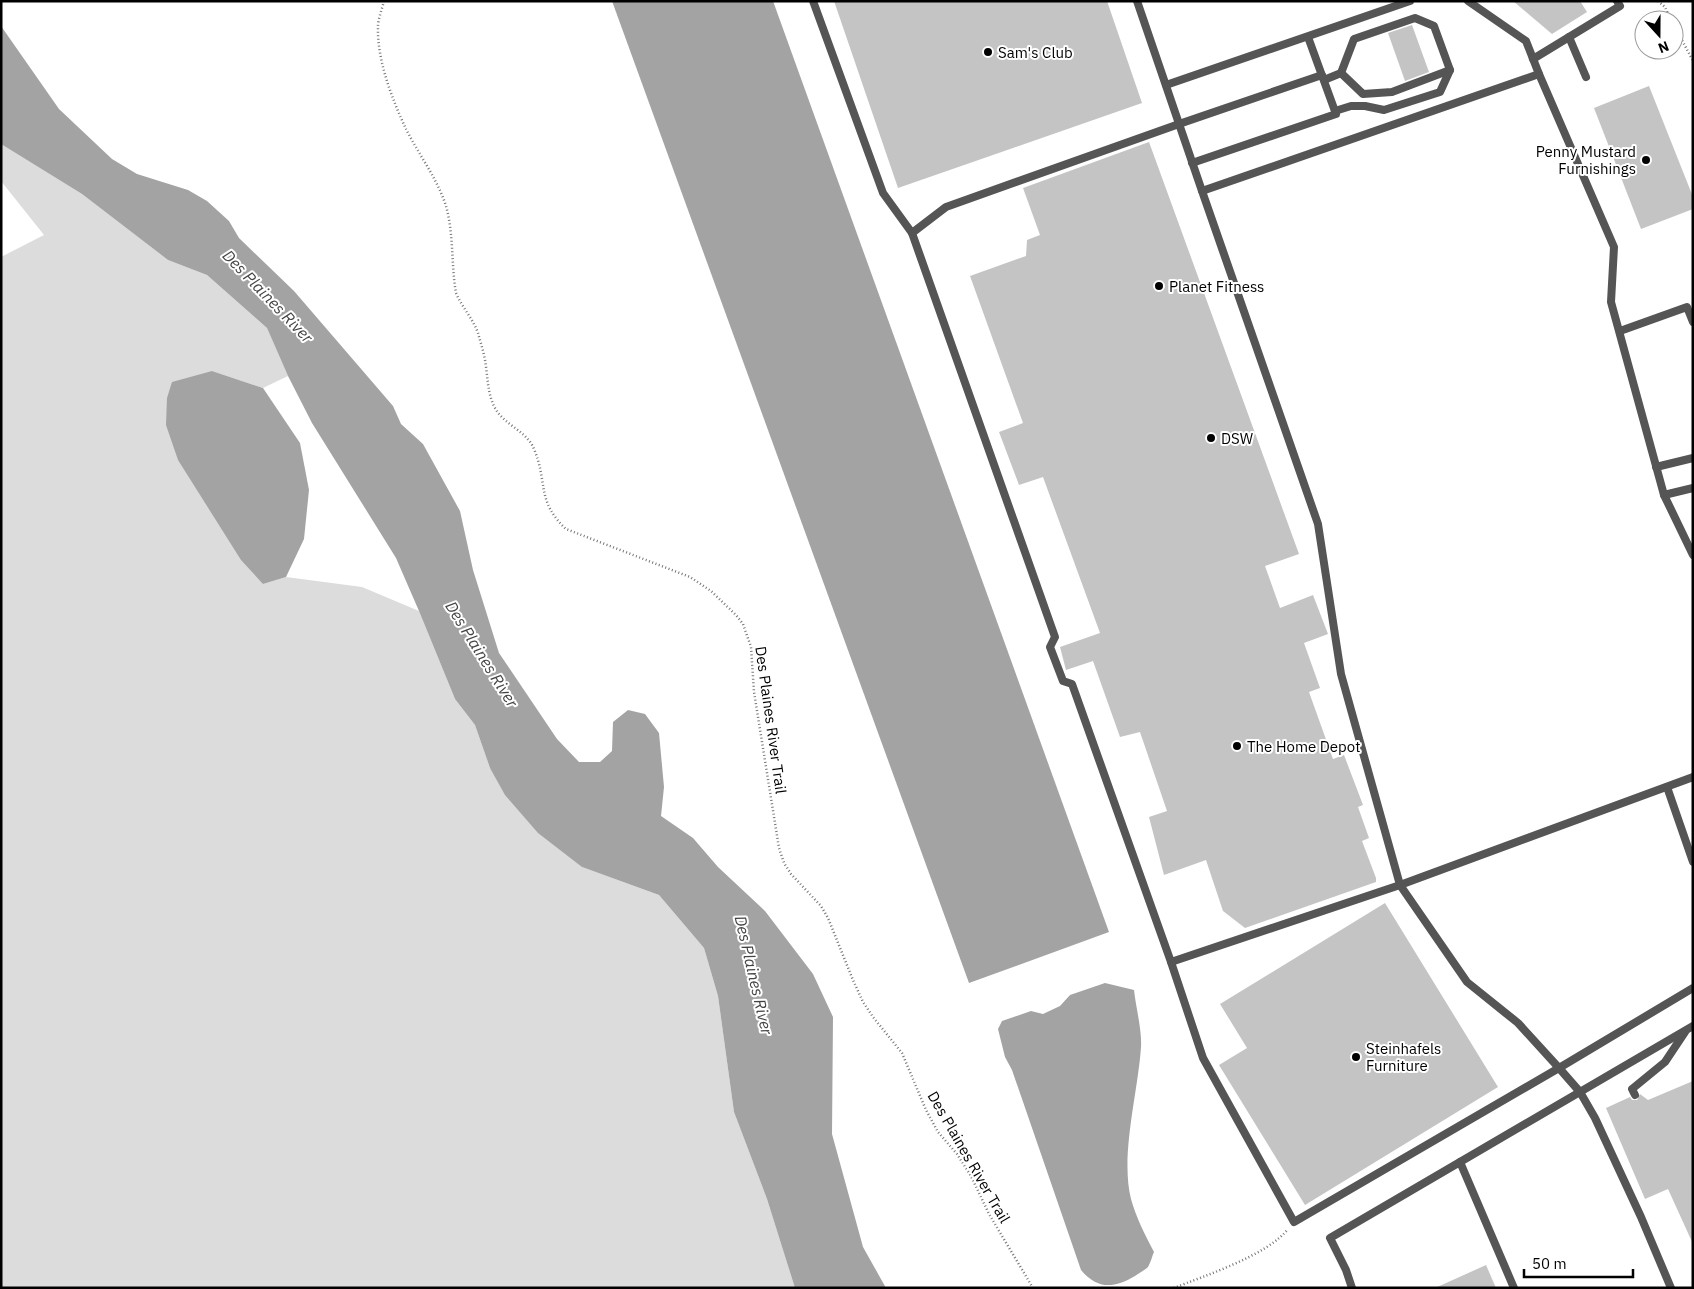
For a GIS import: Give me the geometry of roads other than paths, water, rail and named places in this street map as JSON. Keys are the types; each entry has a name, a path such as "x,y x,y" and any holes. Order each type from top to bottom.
{"lane":[{"path":"813,1 884,193 912,232 1055,637 1050,647 1063,681 1072,684 1203,1058 1294,1222 1693,988"},
{"path":"1136,1 1318,524 1341,674 1400,885 1466,982 1518,1024 1580,1092 1607,1145 1671,1288"},
{"path":"1166,86 1410,1"},
{"path":"1468,1 1526,41 1614,247 1611,302 1664,495 1693,555"},
{"path":"1533,59 1620,6 1617,1"},
{"path":"1192,163 1336,114 1335,112 1351,106 1365,106 1384,110 1440,92 1450,70 1434,26 1415,18 1354,39 1341,73"},
{"path":"1308,36 1335,112"},
{"path":"1569,37 1586,77"},
{"path":"1341,73 1363,94 1392,92 1450,70"},
{"path":"912,232 946,207 1179,124 1341,73"},
{"path":"1202,191 1540,74"},
{"path":"1620,331 1687,307 1693,322"},
{"path":"1656,467 1693,458"},
{"path":"1664,495 1693,488"},
{"path":"1170,962 1400,885 1693,777"},
{"path":"1667,787 1693,862"},
{"path":"1352,1288 1346,1270 1330,1238 1690,1028"},
{"path":"1635,1095 1632,1089 1665,1062 1690,1028"},
{"path":"1460,1162 1514,1288"}],"water":[{"path":"612,1 773,1 1109,932 969,983"},
{"name":"Des Plaines River","path":"1,26 59,109 112,159 137,174 188,190 207,201 229,221 239,238 294,291 393,406 401,424 423,444 460,511 473,570 499,653 557,739 579,762 600,762 612,751 613,722 628,710 645,714 659,733 664,787 661,816 693,838 718,867 765,911 813,974 833,1017 832,1134 863,1247 886,1288 795,1288 767,1199 734,1112 718,996 704,948 659,895 582,867 538,833 505,795 490,768 475,725 455,699 396,558 312,423 288,376 267,328 207,275 168,260 82,194 1,144"},
{"path":"212,371 263,388 300,443 309,490 304,539 286,577 263,584 241,560 178,460 166,425 167,398 172,382"},
{"path":"1105,983 1134,990 1140,1026 1141,1047 1129,1144 1128,1182 1135,1212 1154,1252 1148,1267 1127,1280 1112,1285 1099,1284 1081,1270 1012,1070 1005,1057 998,1029 1002,1021 1031,1011 1043,1014 1060,1006 1070,995"}],"place":[{"name":"Sam's Club","path":"988,52"},
{"name":"Penny Mustard Furnishings","path":"1646,160"},
{"name":"Planet Fitness","path":"1159,286"},
{"name":"DSW","path":"1211,438"},
{"name":"The Home Depot","path":"1237,746"},
{"name":"Steinhafels Furniture","path":"1356,1057"}]}
